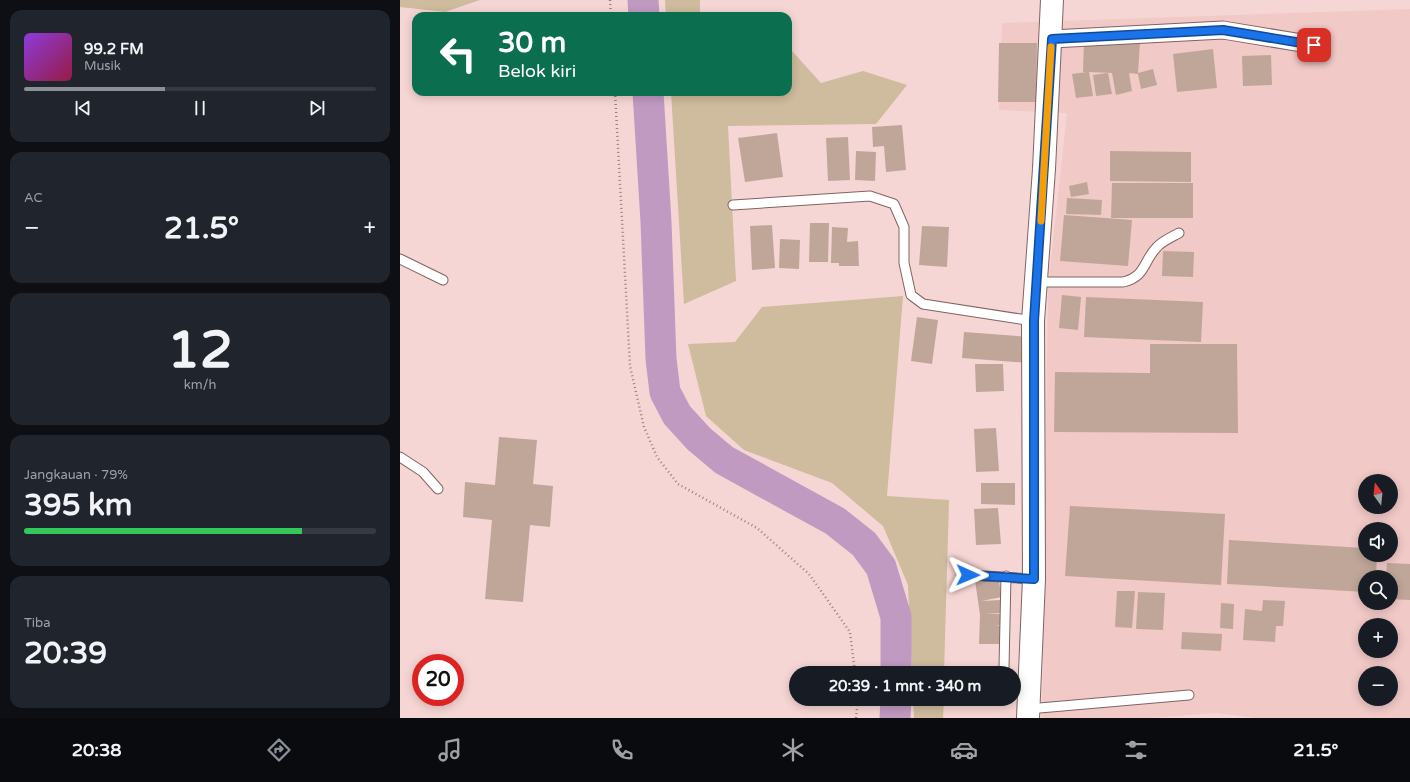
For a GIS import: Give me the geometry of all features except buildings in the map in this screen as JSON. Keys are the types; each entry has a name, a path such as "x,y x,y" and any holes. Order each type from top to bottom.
{"street":[{"path":"1028,713 1034,579 1034,321 1052,39 1052,0"},
{"path":"1052,39 1223,30 1314,45"}],"lane":[{"path":"733,205 870,196 880,198 894,204 904,227 904,263 911,295 923,304 1034,321"},
{"path":"1036,282 1123,282 1133,280 1142,272 1158,246 1179,233"},
{"path":"400,260 443,280"},
{"path":"400,456 423,472 438,489"},
{"path":"968,575 1006,576 1034,579"},
{"path":"1004,666 1006,576"},
{"path":"1028,713 1189,695"}],"path":[{"path":"610,0 611,12"},
{"path":"615,96 630,366 644,427 657,457 678,484 757,528 809,574 850,632 854,666"},
{"path":"856,718 857,706"}],"shaded area":[{"path":"400,0 480,0 445,12 400,7"},
{"path":"665,0 700,0 700,12 666,12"},
{"path":"1410,9 1410,718 1256,718 1216,713 1150,718 1042,718 1048,287 1067,113 999,110 1002,23"},
{"path":"792,51 821,83 863,71 907,85 876,124 728,126 736,281 684,304 671,96 792,96"},
{"path":"903,296 887,496 949,500 944,666 912,666 908,585 883,526 832,483 744,450 706,416 688,344 735,342 762,307"},
{"path":"913,706 944,706 943,718 914,718"}],"waterway":[{"path":"643,0 644,12"},
{"path":"648,96 656,222 661,359 665,392 677,415 699,439 724,460 835,521 864,544 881,567 896,617 896,666"},
{"path":"895,718 896,706"}],"slow traffic":[{"path":"1041,221 1051,47"}],"route":[{"path":"968,575 1006,576 1034,579 1034,321 1052,39 1223,30 1314,45"}]}
